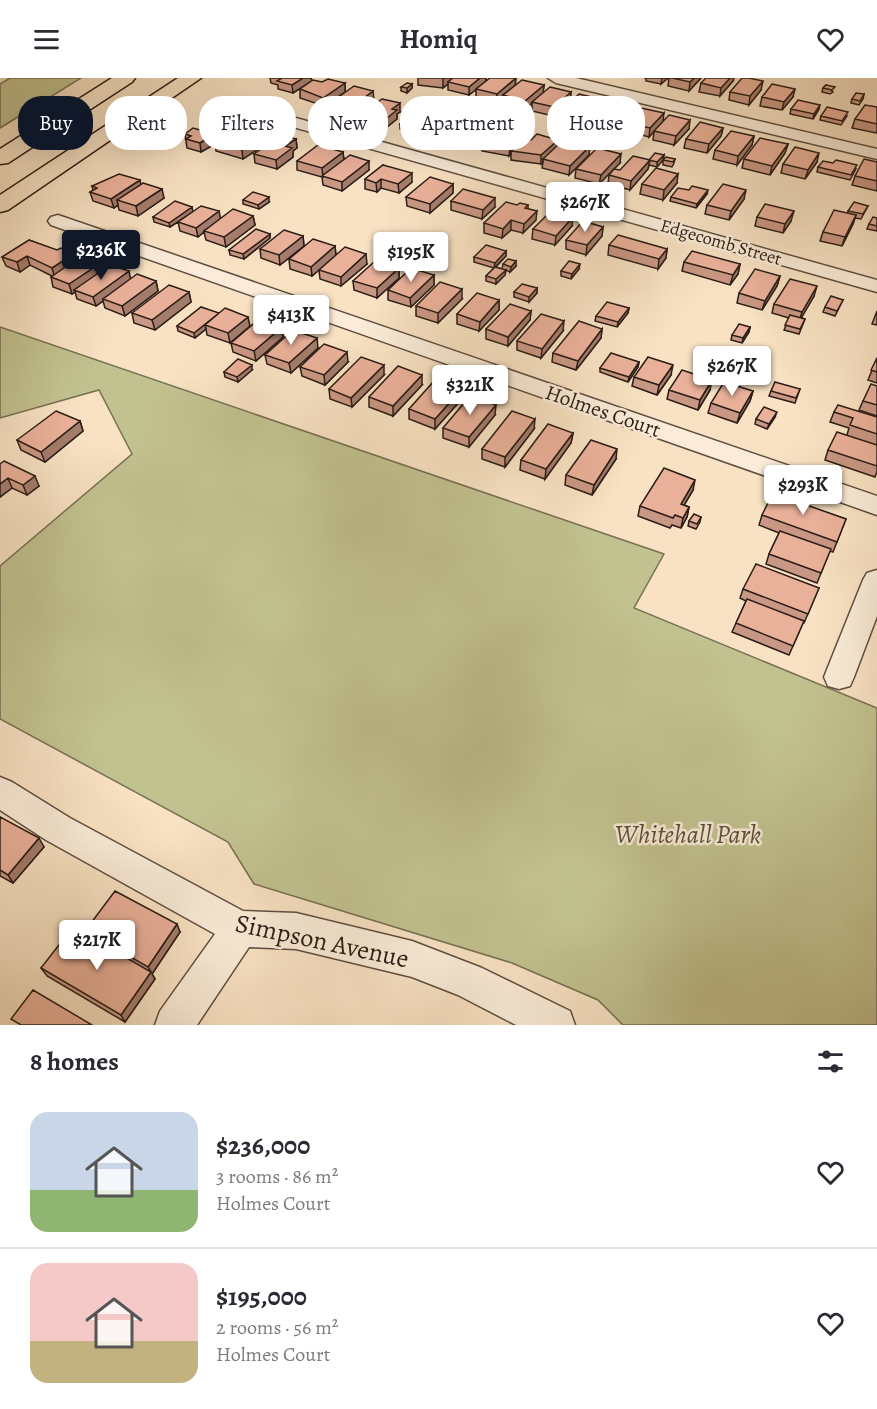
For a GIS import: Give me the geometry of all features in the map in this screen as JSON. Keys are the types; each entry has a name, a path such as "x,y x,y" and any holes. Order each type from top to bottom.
{"highway":[{"path":"0,158 125,78"},
{"path":"0,206 191,78"}],"street":[{"path":"556,78 877,154"},
{"name":"Edgecomb Street","path":"296,123 877,286"},
{"name":"Holmes Court","path":"58,221 877,506"},
{"path":"838,677 877,580"},
{"name":"Simpson Avenue","path":"0,792 58,829 240,929 296,931 412,959 469,981 556,1025"},
{"path":"174,1025 240,929"}],"green space":[{"path":"10,78 81,78 52,96 18,96 18,117 0,128 0,84"},
{"name":"Whitehall Park","path":"0,327 664,554 634,608 877,708 877,1025 623,1025 598,1000 512,963 254,884 228,842 0,719 0,566 132,454 99,390 0,418"}],"building":[{"path":"282,78 303,78 292,85 277,81"},
{"path":"453,78 480,78 469,87 448,82"},
{"path":"490,78 516,78 497,94 476,89"},
{"path":"672,78 694,78 690,82"},
{"path":"706,78 730,78 721,88 701,83"},
{"path":"742,78 763,81 750,96 730,92"},
{"path":"328,79 345,83 326,96 318,96 300,89 313,80 322,82"},
{"path":"522,80 544,85 531,96 503,95"},
{"path":"407,83 412,84 407,88 401,87"},
{"path":"772,84 795,89 784,102 762,97"},
{"path":"826,85 835,87 832,90 823,88"},
{"path":"354,86 373,91 366,96 340,96"},
{"path":"550,87 571,92 566,96 547,96 547,105 535,103 535,100"},
{"path":"856,93 864,94 860,101 852,99"},
{"path":"388,100 400,103 392,109 397,110 388,117"},
{"path":"798,100 820,105 814,114 791,109"},
{"path":"865,105 877,107 877,124 855,119"},
{"path":"827,107 848,112 842,121 821,116"},
{"path":"645,109 664,113 650,128 645,127"},
{"path":"669,115 690,120 676,136 654,131"},
{"path":"700,122 723,128 709,144 686,139"},
{"path":"193,128 199,130 199,143 187,139 191,136 187,132"},
{"path":"731,131 754,136 738,156 715,150"},
{"path":"537,134 547,137 547,150 541,155 511,151 535,150"},
{"path":"760,138 788,144 772,166 744,159"},
{"path":"795,147 819,153 808,170 783,164"},
{"path":"260,150 289,150 276,160 254,154"},
{"path":"311,150 343,152 322,168 297,161"},
{"path":"552,150 586,150 570,166 543,159"},
{"path":"595,150 621,154 601,175 576,169"},
{"path":"655,153 664,155 657,162 649,160"},
{"path":"350,155 369,161 342,182 322,176"},
{"path":"633,156 650,160 631,181 609,175 614,169 620,170"},
{"path":"666,157 675,159 673,162 663,160"},
{"path":"864,159 877,162 877,181 855,176"},
{"path":"836,160 857,165 851,175 818,167 823,161 833,163"},
{"path":"383,165 412,173 398,184 381,179 376,183 365,179"},
{"path":"656,168 678,174 664,190 642,184"},
{"path":"119,174 140,180 111,199 90,192 97,188 92,186"},
{"path":"430,177 453,184 430,204 406,197"},
{"path":"143,183 162,189 136,206 117,200"},
{"path":"723,184 746,190 731,211 707,205"},
{"path":"692,186 708,190 697,204 671,197 678,188 689,190"},
{"path":"463,189 495,198 483,210 451,201"},
{"path":"253,192 269,197 258,205 243,200"},
{"path":"175,201 192,207 169,223 153,217"},
{"path":"506,202 528,205 525,208 537,211 524,224 511,220 503,229 484,223"},
{"path":"854,202 868,206 863,214 848,211"},
{"path":"765,204 794,211 785,224 757,217"},
{"path":"201,206 219,211 196,228 178,222"},
{"path":"233,209 253,216 224,237 204,231"},
{"path":"834,210 856,215 845,237 823,232"},
{"path":"551,211 573,217 556,236 533,229"},
{"path":"873,217 877,218 877,226 869,224"},
{"path":"583,221 603,227 587,245 566,240"},
{"path":"256,229 270,234 243,254 229,250"},
{"path":"284,230 303,236 279,255 260,249"},
{"path":"618,235 667,249 659,259 609,245"},
{"path":"399,237 416,242 406,251 389,245"},
{"path":"313,239 335,246 311,267 289,259"},
{"path":"29,240 57,250 61,248 75,253 52,268 27,256 17,262 2,257"},
{"path":"486,245 506,251 495,263 474,257"},
{"path":"345,247 366,254 341,277 319,270"},
{"path":"692,251 740,264 733,275 684,262"},
{"path":"77,259 96,266 69,284 51,277"},
{"path":"508,259 516,261 511,267 503,264"},
{"path":"375,261 399,268 377,288 353,281"},
{"path":"569,261 580,264 572,274 561,271"},
{"path":"110,265 129,271 93,297 74,290"},
{"path":"495,267 506,270 496,279 486,276"},
{"path":"411,268 434,275 410,298 388,290"},
{"path":"755,269 780,276 765,301 739,293"},
{"path":"137,274 156,281 122,306 103,299"},
{"path":"790,279 817,286 802,312 774,304"},
{"path":"440,282 462,289 438,313 416,306"},
{"path":"522,284 537,288 529,297 514,292"},
{"path":"169,285 189,292 152,320 132,313"},
{"path":"477,293 499,300 480,322 457,314"},
{"path":"831,296 843,300 837,311 825,307"},
{"path":"607,302 629,308 618,322 596,316"},
{"path":"510,304 531,311 508,337 486,329"},
{"path":"201,307 219,313 194,333 177,326"},
{"path":"225,308 248,317 228,333 205,325"},
{"path":"541,314 564,321 542,349 517,341"},
{"path":"790,315 805,319 800,329 785,325"},
{"path":"259,319 282,327 254,351 231,343"},
{"path":"579,321 602,329 578,361 553,353"},
{"path":"739,324 750,327 743,338 732,335"},
{"path":"293,330 317,338 289,363 265,355"},
{"path":"324,344 347,352 324,375 300,367"},
{"path":"611,353 639,362 629,377 600,368"},
{"path":"361,357 384,365 351,398 329,389"},
{"path":"648,357 673,365 659,385 634,377"},
{"path":"877,358 877,372 871,370"},
{"path":"238,359 252,365 237,377 224,372"},
{"path":"398,366 422,375 393,406 369,397"},
{"path":"682,370 712,380 700,400 669,390"},
{"path":"434,381 460,391 435,419 409,409"},
{"path":"724,382 753,391 740,413 711,403"},
{"path":"775,382 800,389 796,398 771,391"},
{"path":"871,384 877,386 877,405 863,401"},
{"path":"470,396 496,405 469,437 443,428"},
{"path":"838,405 877,417 877,434 850,425 853,418 834,412"},
{"path":"764,407 777,412 769,424 756,419"},
{"path":"56,411 80,421 41,452 17,440"},
{"path":"512,411 535,419 505,457 482,449"},
{"path":"548,424 573,433 546,469 521,460"},
{"path":"837,432 877,445 877,466 828,450"},
{"path":"591,440 617,449 594,485 566,475"},
{"path":"4,461 35,476 23,485 8,478 0,484 0,464"},
{"path":"664,468 695,480 681,504 689,507 683,518 675,515 673,518 640,506"},
{"path":"775,489 803,499 801,503 846,519 837,542 762,515"},
{"path":"694,514 701,517 697,524 689,521"},
{"path":"780,531 831,549 821,573 769,554"},
{"path":"756,564 819,588 808,614 743,589"},
{"path":"747,599 804,621 793,646 736,623"},
{"path":"0,817 39,838 8,875 0,870"},
{"path":"115,891 177,924 148,967 85,931"},
{"path":"73,927 151,972 121,1015 41,968"},
{"path":"33,990 92,1025 21,1025 11,1019"}]}
